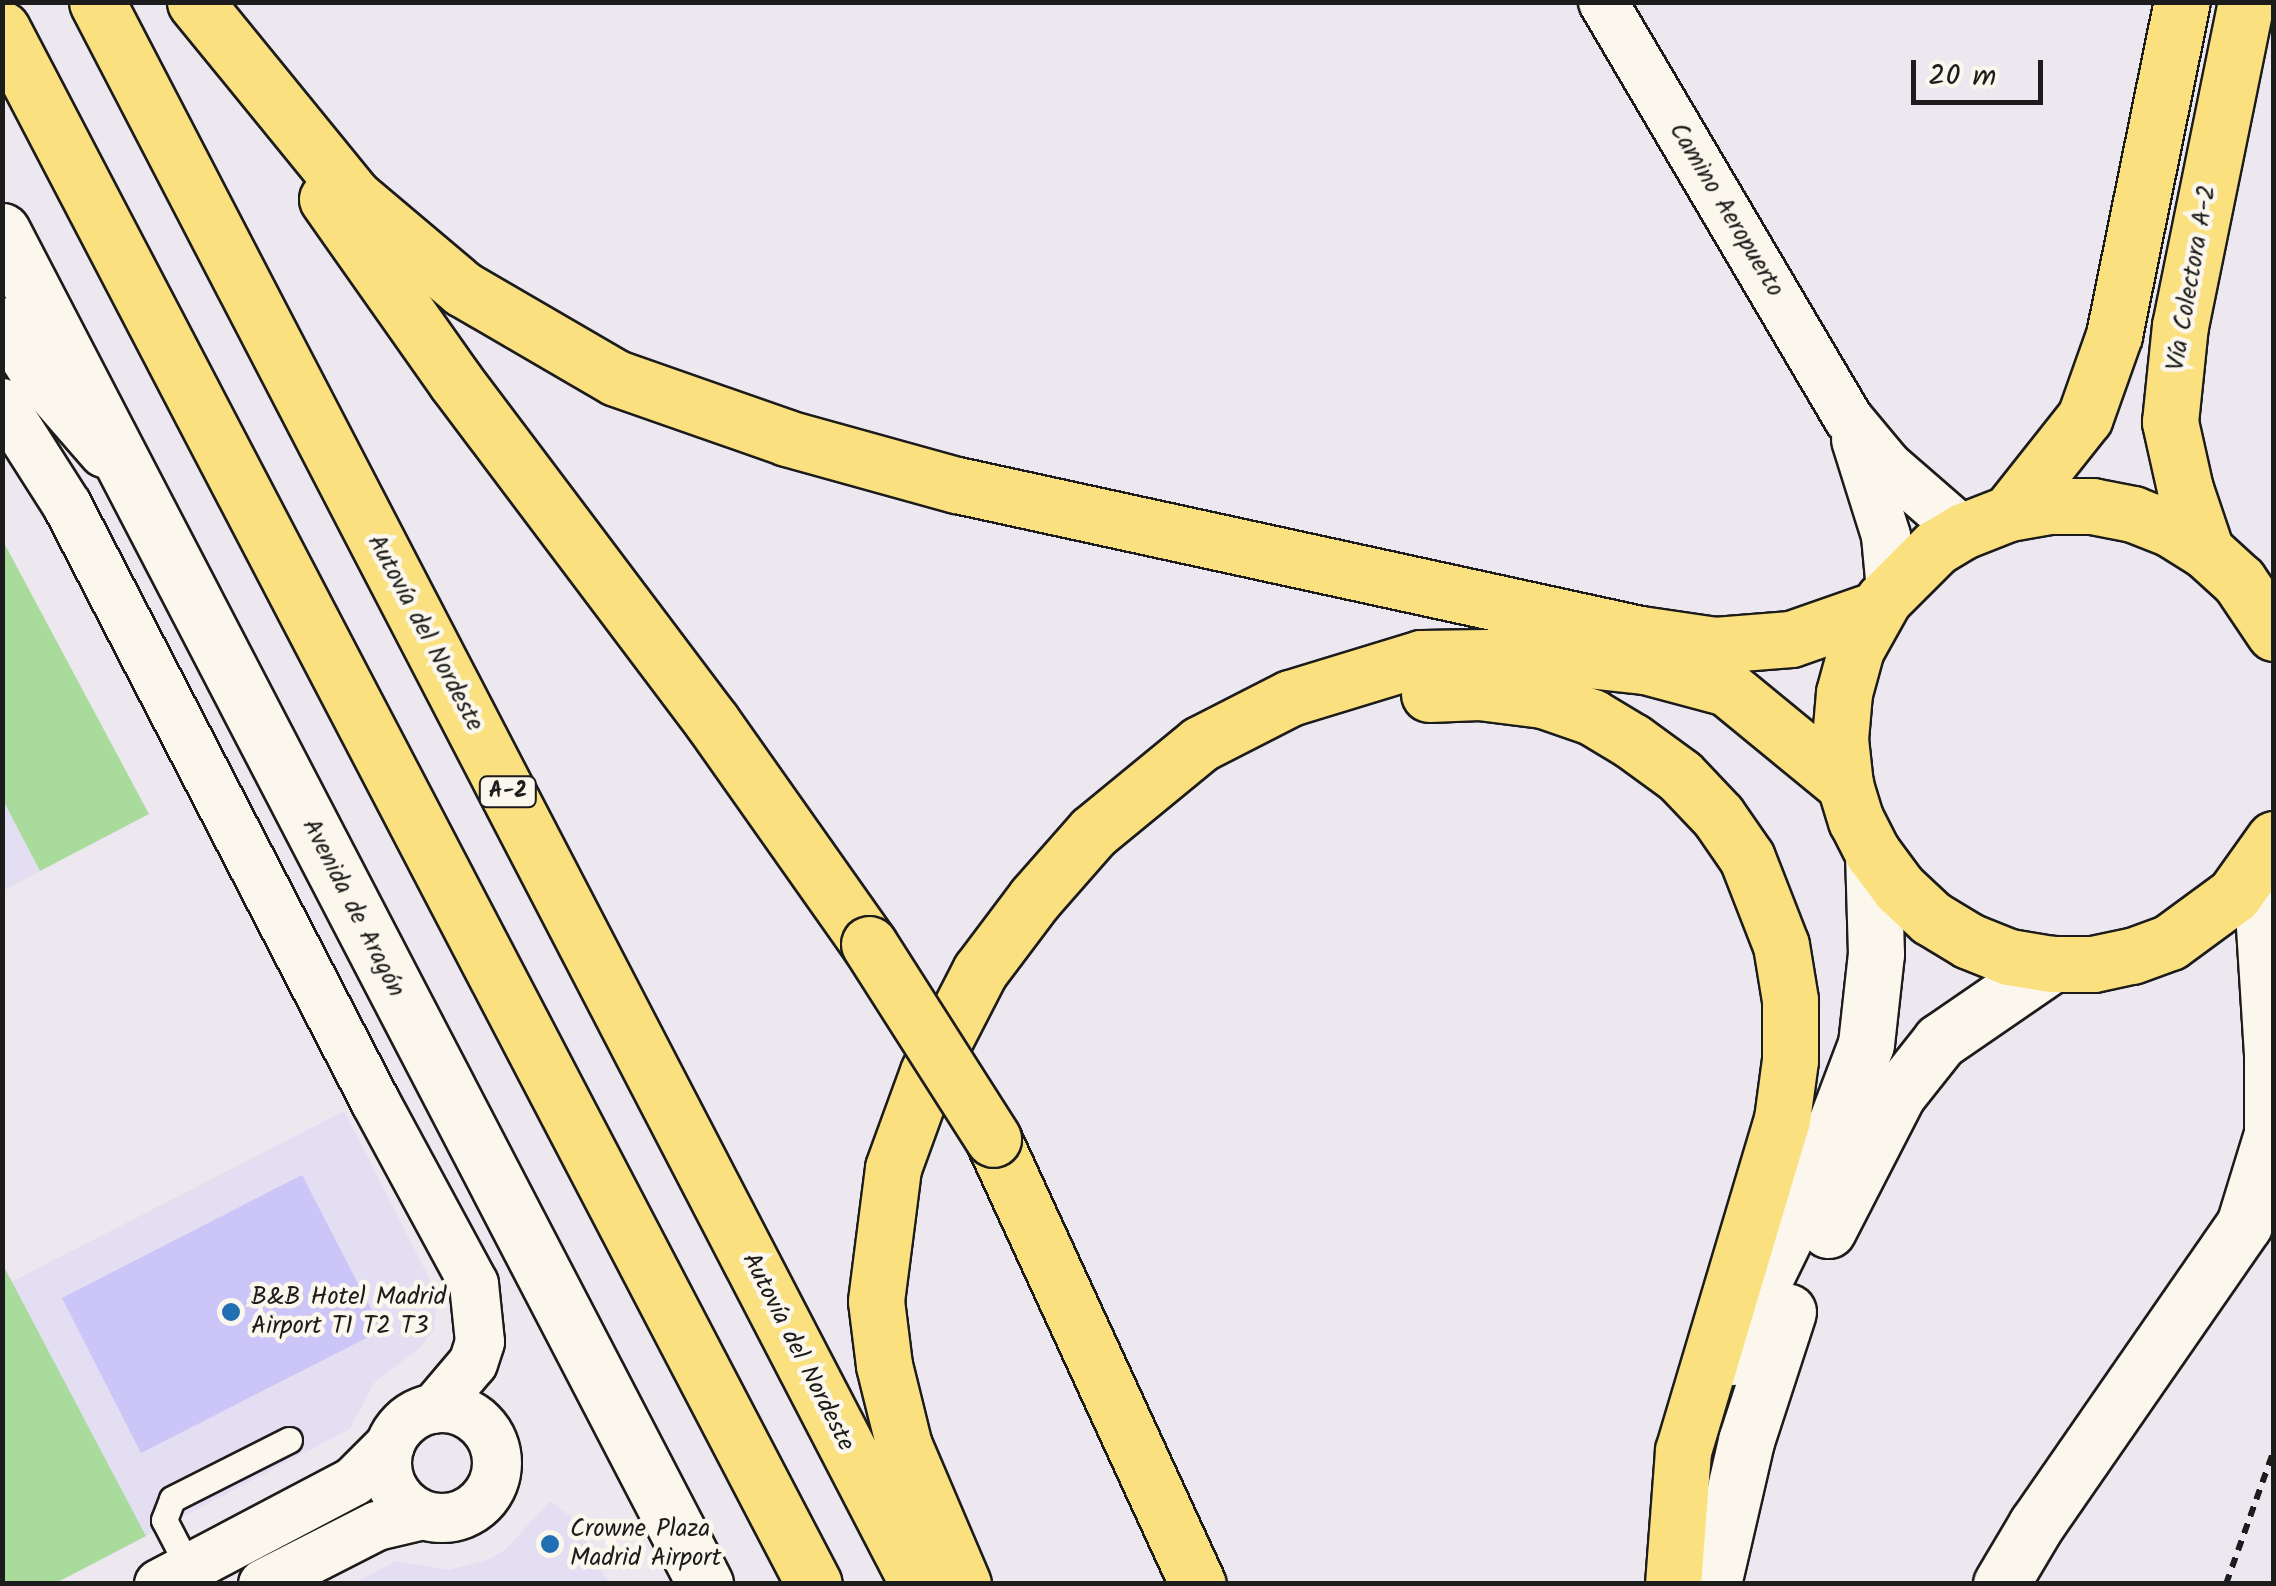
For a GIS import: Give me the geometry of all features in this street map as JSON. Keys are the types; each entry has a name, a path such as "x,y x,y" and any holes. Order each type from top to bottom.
{"main road":[{"name":"Autovía del Nordeste","path":"97,2 918,1584"},
{"path":"192,2 354,197 463,289 616,378 787,438 957,485 1640,634 1715,645 1792,638 1884,599"},
{"path":"192,2 456,382 713,723 869,944 992,1139 1198,1584"},
{"path":"2182,2 2114,335 2085,417 1986,522 1912,566 1884,599 1856,649 1844,693 1840,739 1845,784 1873,854 1899,888 1932,918 1969,941 2009,957 2052,964 2092,964 2132,956 2170,942 2234,895 2267,851"},
{"name":"Vía Colectora A-2","path":"2206,551 2185,489 2170,422 2180,326 2246,2"},
{"path":"2,29 814,1584"},
{"path":"1986,522 2050,506 2092,506 2145,519 2206,551 2239,581 2274,633"},
{"path":"963,1584 904,1446 884,1365 876,1301 893,1168 928,1072 980,971 1034,898 1093,832 1200,744 1290,698 1421,658 1550,656 1645,666 1727,688 1845,784"},
{"path":"1093,832 1212,761 1294,720 1394,695 1478,692 1543,700 1592,718 1680,776 1718,816 1746,858 1781,945 1790,1000 1790,1060 1782,1119 1683,1451 1675,1584"}],"street":[{"name":"Camino Aeropuerto","path":"1603,2 1848,418 1887,464 1986,522"},
{"name":"Avenida de Aragón","path":"2,231 705,1584"},
{"path":"2,322 34,374 134,486"},
{"path":"2,403 67,505 374,1101 474,1284 480,1342 472,1363 434,1409"},
{"name":"Camino Aeropuerto","path":"1848,418 1886,536 1884,599"},
{"path":"2001,1584 2036,1524 2244,1225 2272,1134 2267,851"},
{"path":"1675,1584 1744,1321 1820,1165 1866,1044 1876,954 1873,854"},
{"path":"1714,1584 1746,1441 1777,1334 1898,1094 1940,1040 2052,964"},
{"path":"174,1576 354,1481 390,1446 402,1425 434,1409 450,1408 480,1423 496,1452 495,1486 472,1511 440,1519 424,1515 404,1504 392,1487 387,1467 390,1446"},
{"path":"665,1509 684,1584"},
{"path":"263,1584 377,1526 424,1515"}],"lane":[{"path":"174,1576 164,1520 172,1499 289,1440"}],"path":[{"path":"2226,1584 2274,1450"}],"shaded area":[{"path":"2,796 40,871 3,891 2,891"},
{"name":"B&B Hotel Madrid Airport T1 T2 T3","path":"344,1111 438,1295 434,1329 421,1347 374,1383 350,1429 146,1536 11,1282"},
{"name":"Crowne Plaza Madrid Airport","path":"550,1501 578,1522 608,1583 354,1583 396,1561 448,1570 487,1560 505,1550"}],"green space":[{"path":"3,541 149,814 40,871 3,800"},
{"path":"3,1265 146,1536 56,1583 3,1583"}],"building":[{"path":"302,1175 382,1330 141,1453 62,1298"}],"place":[{"name":"B&B Hotel Madrid Airport T1 T2 T3","path":"231,1312"},
{"name":"Crowne Plaza Madrid Airport","path":"550,1544"}]}
